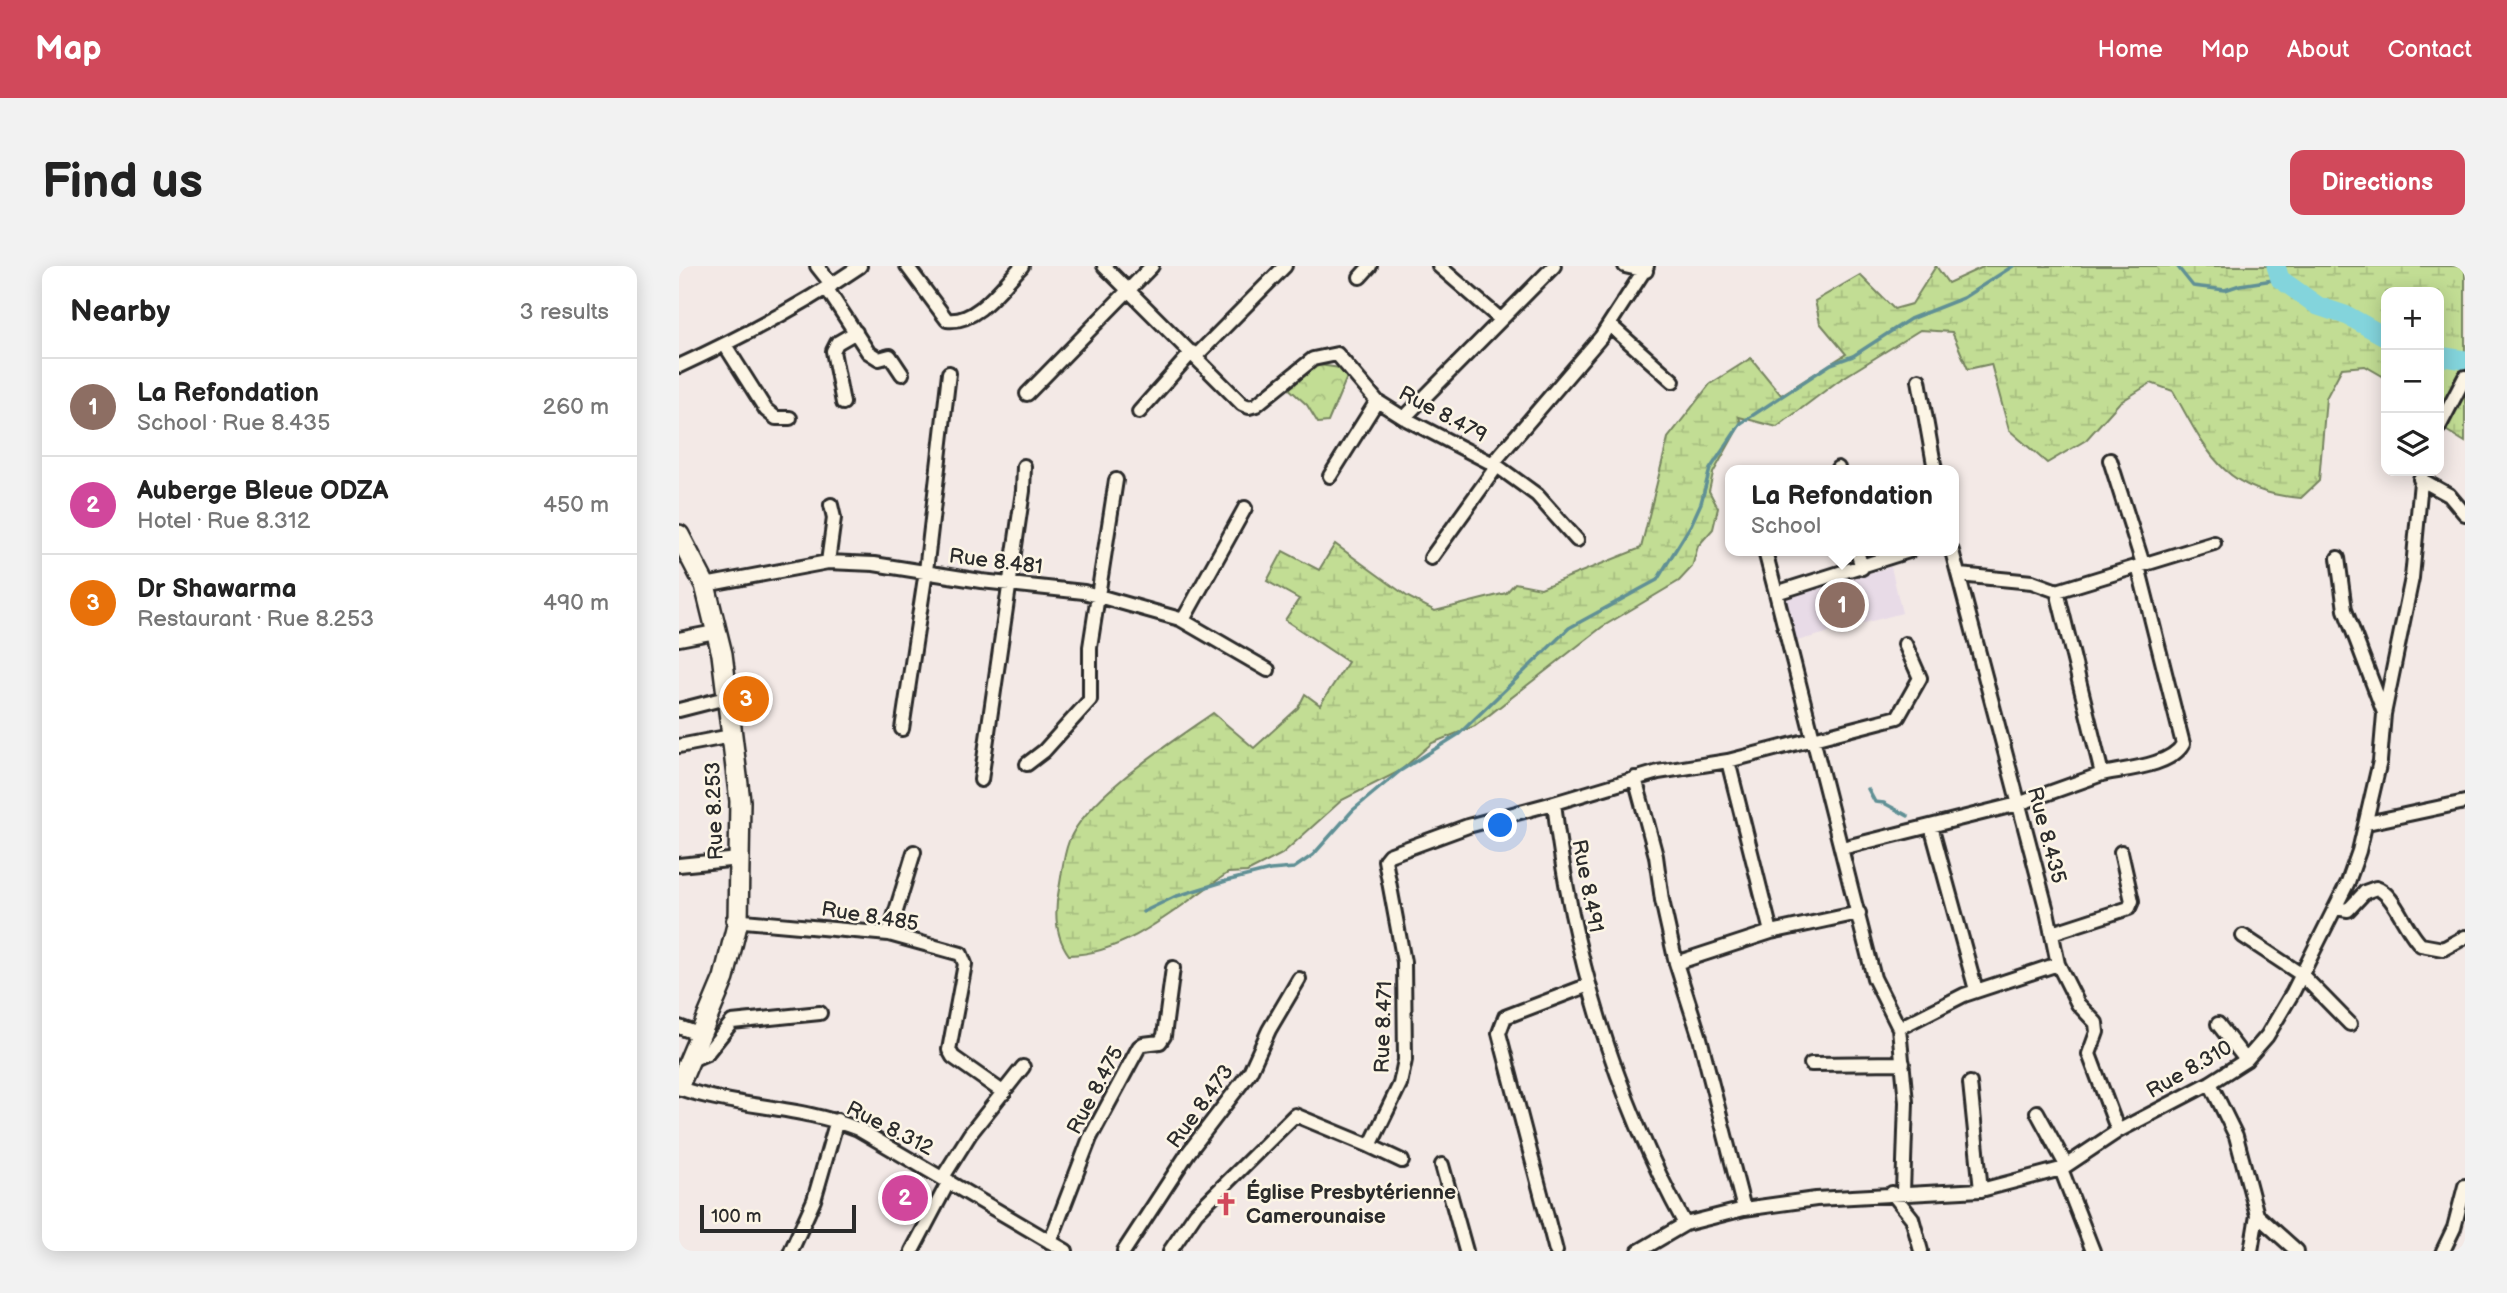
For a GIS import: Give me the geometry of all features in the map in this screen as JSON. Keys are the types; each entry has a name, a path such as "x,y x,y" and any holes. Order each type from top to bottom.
{"highway":[{"name":"Rue 8.253","path":"679,535 705,585 722,654 740,801 734,920 720,968 692,1031 679,1086"},
{"name":"Rue 8.253","path":"679,552 699,596 710,633 722,699 733,792 736,859"}],"street":[{"path":"817,266 874,358 890,356 902,374"},
{"path":"679,366 725,345 830,287 860,266"},
{"path":"907,266 947,320 967,320 1022,266"},
{"name":"Rue 8.479","path":"1104,266 1242,404 1249,407 1313,359 1332,354 1341,358 1377,401 1403,418 1495,464 1537,495 1577,540"},
{"path":"1027,394 1152,266"},
{"path":"1139,412 1194,354 1285,266"},
{"path":"1360,277 1370,266"},
{"path":"1439,266 1499,318"},
{"path":"1403,418 1553,266"},
{"path":"1431,558 1495,464 1610,325 1647,268 1625,266"},
{"path":"1610,325 1673,381"},
{"path":"843,402 833,351 837,343 856,332"},
{"path":"725,345 766,410 776,418 790,418"},
{"path":"902,729 926,571 949,373"},
{"path":"2444,417 2465,377"},
{"path":"1919,380 1934,465"},
{"path":"1330,476 1351,448 1377,401"},
{"path":"1842,848 2018,804 2102,774 2157,761 2175,754 2183,744 2141,565 2110,460"},
{"path":"981,779 1024,466"},
{"name":"Rue 8.310","path":"1639,1251 1685,1224 1744,1209 1897,1193 1981,1190 2063,1167 2118,1131 2210,1083 2246,1060 2267,1036 2302,975 2359,852 2380,761 2384,714 2412,578 2421,476"},
{"path":"2422,476 2449,495 2465,514"},
{"path":"1027,764 1044,751 1088,705 1090,646 1116,480"},
{"path":"828,562 834,518 831,505"},
{"path":"1183,620 1245,508"},
{"path":"1959,575 2032,582 2057,591 2214,543"},
{"path":"1766,556 1874,978 1899,1028 1906,1142 1897,1193 1912,1218 1921,1251"},
{"path":"1858,556 1862,568"},
{"path":"1776,593 1895,556"},
{"name":"Rue 8.435","path":"1953,556 2058,964 2078,1004 2095,1023 2097,1032 2089,1054 2118,1131"},
{"path":"2338,558 2345,610 2384,714"},
{"name":"Rue 8.481","path":"705,585 828,562 926,571 981,582 1098,594 1183,620 1268,670"},
{"path":"2057,591 2102,774"},
{"path":"679,639 710,633"},
{"path":"1554,803 1635,778 1728,761 1898,717 1920,678 1905,644"},
{"path":"679,710 722,699"},
{"path":"679,746 726,737"},
{"path":"1728,761 1771,932"},
{"path":"1635,778 1656,856 1662,900 1676,963 1700,1038 1744,1209"},
{"path":"2367,823 2465,802"},
{"name":"Rue 8.491","path":"1554,803 1562,865 1589,985 1637,1129 1685,1224"},
{"name":"Rue 8.471","path":"1370,1146 1400,1084 1405,1060 1404,962 1385,860 1389,855 1468,826 1554,803"},
{"path":"1931,826 1976,990"},
{"path":"889,934 914,852"},
{"path":"2052,933 2129,908 2132,901 2121,852"},
{"path":"679,865 736,859"},
{"path":"2335,908 2348,910 2364,892 2376,888 2387,893 2402,921 2421,945 2443,949 2465,937"},
{"path":"1676,963 1771,932 1859,913"},
{"name":"Rue 8.485","path":"734,920 889,934 961,954 965,964 949,1050 953,1057 1004,1093"},
{"path":"2243,936 2302,975 2350,1024"},
{"path":"1899,1028 1976,990 2058,964"},
{"name":"Rue 8.475","path":"1050,1242 1083,1154 1139,1047 1160,1042 1164,1036 1173,968"},
{"name":"Rue 8.473","path":"1124,1251 1188,1153 1250,1072 1269,1030 1299,979"},
{"path":"1556,1251 1499,1033 1505,1017 1589,985"},
{"path":"685,1065 707,1053 732,1022 820,1013"},
{"path":"2218,1024 2246,1060"},
{"path":"1811,1064 1903,1063"},
{"path":"912,1251 966,1140 1023,1067"},
{"path":"1970,1083 1981,1190"},
{"path":"2210,1083 2236,1136 2257,1215 2251,1251"},
{"name":"Rue 8.312","path":"679,1086 745,1105 837,1120 883,1141 1066,1251"},
{"path":"2037,1112 2063,1167 2093,1251"},
{"path":"1170,1251 1196,1213 1295,1115 1402,1161"},
{"path":"791,1251 814,1200 837,1120"},
{"path":"1442,1165 1467,1251"},
{"path":"2443,1251 2460,1228 2465,1186"},
{"path":"2257,1215 2297,1251"}],"shaded area":[{"path":"1891,567 1902,613 1793,642 1782,598"}],"green space":[{"path":"1936,266 1948,283 1985,266 2465,266 2465,442 2444,429 2444,287 2381,287 2381,375 2365,366 2342,368 2326,398 2319,481 2301,498 2253,488 2235,478 2208,450 2173,391 2151,383 2119,403 2086,440 2047,463 2009,430 1991,364 1968,369 1952,332 1920,330 1838,381 1777,427 1739,417 1741,423 1713,473 1709,491 1718,508 1713,529 1698,546 1692,567 1679,581 1602,627 1475,726 1432,743 1400,771 1342,800 1282,854 1247,872 1228,873 1133,937 1091,953 1069,955 1058,932 1057,898 1069,841 1078,824 1093,806 1132,771 1213,713 1254,748 1298,708 1305,694 1320,705 1348,662 1285,620 1299,599 1267,581 1283,551 1319,570 1335,544 1408,597 1435,611 1506,593 1515,583 1541,588 1641,548 1668,438 1710,384 1751,358 1781,395 1846,354 1820,323 1815,301 1860,275 1894,309 1912,304"},
{"path":"1319,365 1340,368 1347,377 1328,422 1318,423 1307,405 1286,386"}],"waterway":[{"path":"1143,912 1174,897 1226,881 1270,870 1294,868 1313,855 1353,810 1400,771 1459,734 1569,628 1657,580 1691,525 1701,503 1710,469 1741,423 1831,364 1853,356 1910,319 1963,298 2013,266"},
{"path":"2177,266 2193,286 2225,290 2280,279"},
{"path":"2276,266 2280,279 2318,306 2348,316 2381,334"},
{"path":"2444,357 2465,360"},
{"path":"1868,789 1875,802 1884,803 1908,816"}],"place":[{"name":"La Refondation","path":"1842,605"},
{"name":"Dr Shawarma","path":"746,699"},
{"name":"Auberge Bleue ODZA","path":"905,1198"},
{"name":"Église Presbytérienne Camerounaise","path":"1226,1204"}]}
